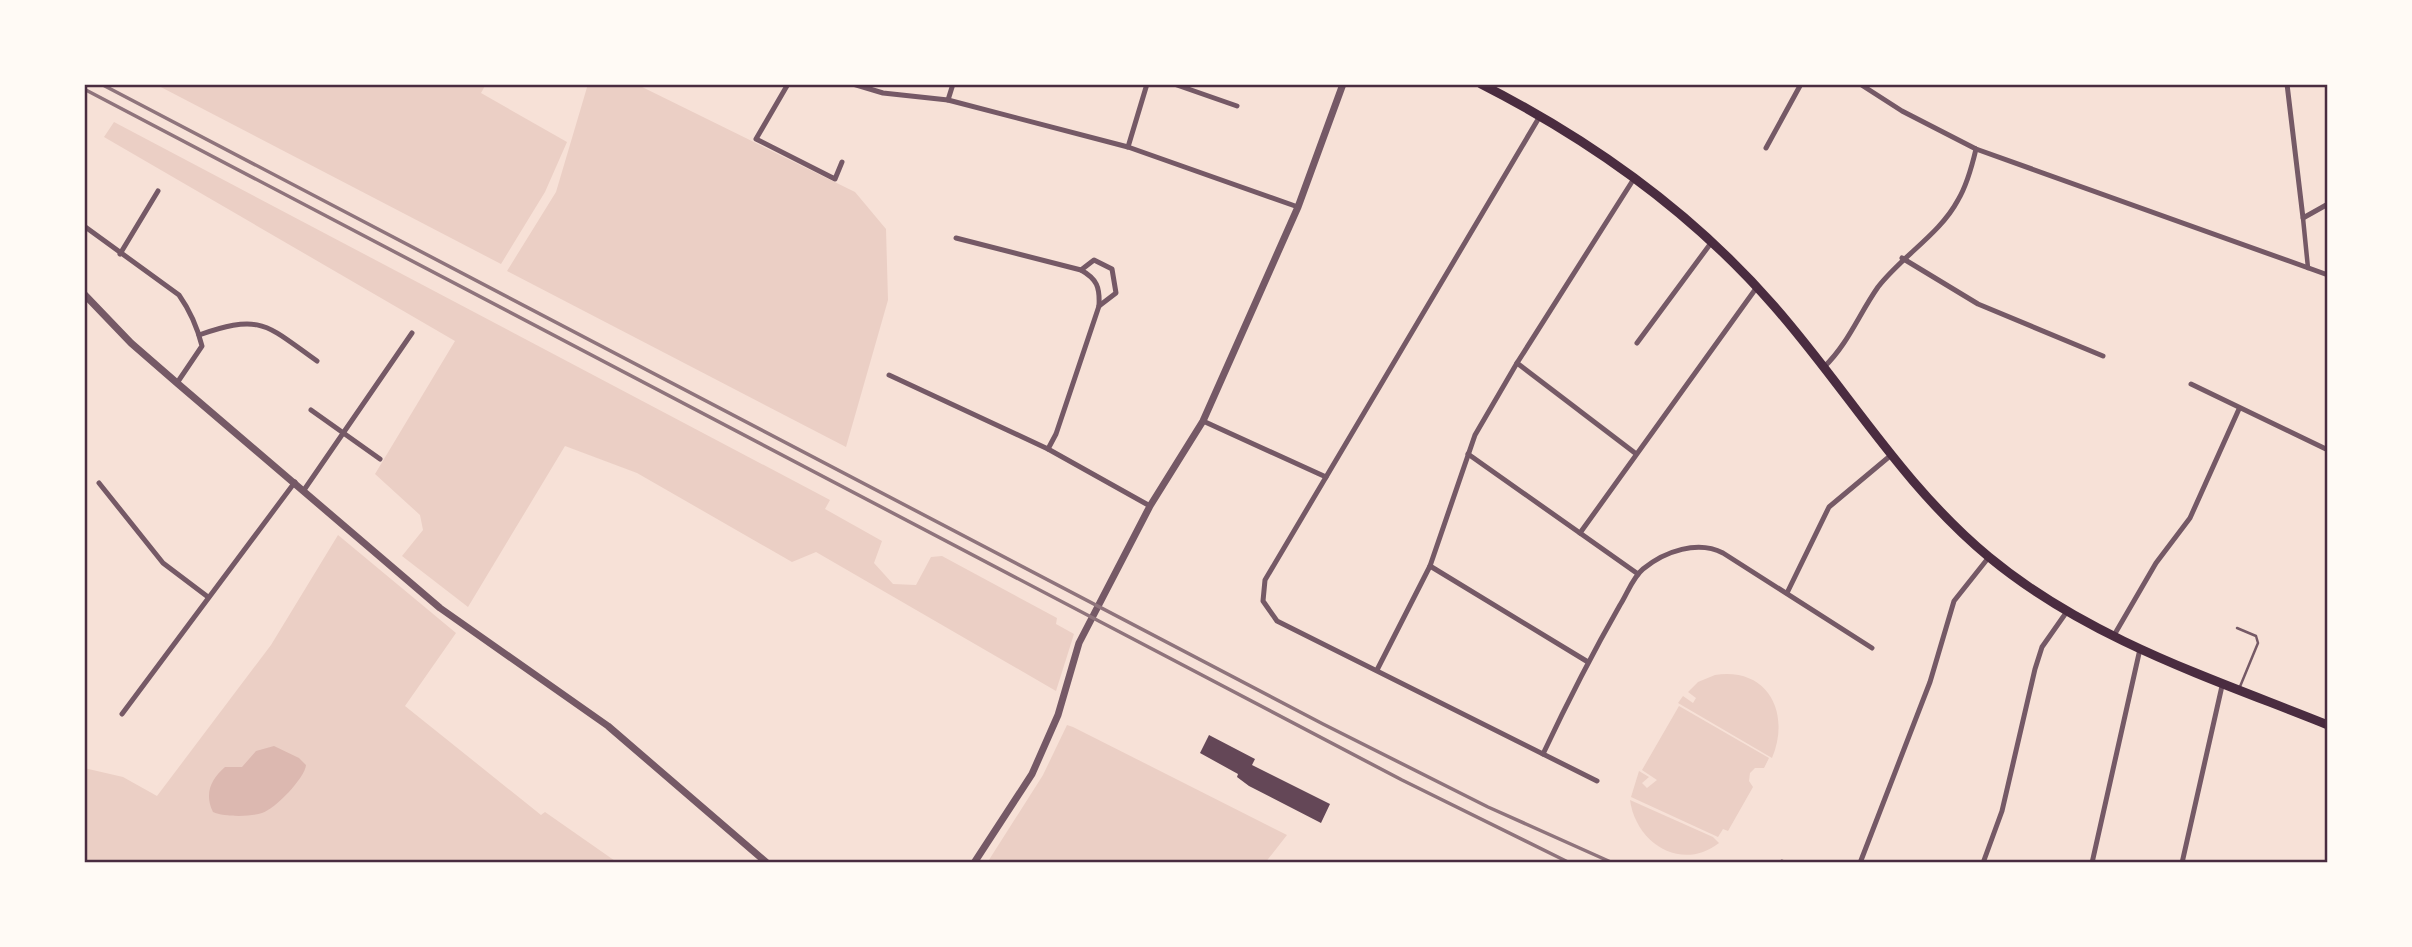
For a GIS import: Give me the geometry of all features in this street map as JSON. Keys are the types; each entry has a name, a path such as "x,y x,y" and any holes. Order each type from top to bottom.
{"main road":[{"path":"1481,84 1492,86 1636,177 1711,243 1757,287 1890,456 1943,514 1989,557 2113,637 2222,686 2328,725"}],"street":[{"path":"788,84 756,139 835,179 842,162"},
{"path":"853,84 883,93 948,100 1128,147 1298,207"},
{"path":"948,100 953,84"},
{"path":"1128,147 1147,84"},
{"path":"1174,84 1237,106"},
{"path":"974,863 1032,774 1059,715 1079,643 1150,506 1203,421 1298,207 1343,84"},
{"path":"1766,148 1801,84"},
{"path":"1860,84 1902,111 1976,149 2328,275"},
{"path":"2287,84 2308,268"},
{"path":"1540,116 1265,580 1263,601 1277,621 1597,781"},
{"path":"1823,368 1842,349 1877,289 1902,258 1942,222 1958,200 1976,149"},
{"path":"1377,670 1430,566 1468,454 1517,363 1636,177"},
{"path":"120,254 158,191"},
{"path":"2303,218 2328,204"},
{"path":"84,226 179,295 196,322 202,346 177,383"},
{"path":"956,238 1081,270 1093,277 1100,289 1099,306 1056,434 1048,449"},
{"path":"1637,343 1711,243"},
{"path":"1902,258 1978,304 2103,356"},
{"path":"1081,270 1094,260 1112,269 1116,293 1099,306"},
{"path":"1580,533 1757,287"},
{"path":"84,294 131,343 440,608 608,726 767,863"},
{"path":"199,335 229,324 253,322 273,331 317,360"},
{"path":"304,490 412,333"},
{"path":"1517,363 1635,453"},
{"path":"889,375 1048,449 1150,506"},
{"path":"2191,384 2328,450"},
{"path":"2113,637 2156,563 2190,518 2239,409"},
{"path":"311,410 380,458"},
{"path":"1203,421 1326,477"},
{"path":"1468,454 1638,574"},
{"path":"1787,593 1829,508 1890,456"},
{"path":"122,714 295,482"},
{"path":"99,484 163,563 208,597"},
{"path":"1543,754 1588,662 1638,574 1657,560 1689,547 1706,546 1787,593 1872,648"},
{"path":"1860,863 1930,682 1954,601 1989,557"},
{"path":"1430,566 1588,662"},
{"path":"1983,863 2002,811 2042,647 2068,610"},
{"path":"2092,863 2140,649"},
{"path":"2182,863 2222,686"}],"lane":[{"path":"2237,628 2256,636 2258,643 2238,692"}],"shaded area":[{"path":"155,84 486,84 481,93 567,142 545,192 501,264"},
{"path":"588,84 636,84 855,192 886,229 888,300 846,447 507,271 556,192"},
{"path":"114,122 830,500 825,509 882,541 874,563 893,584 916,585 931,557 942,556 1057,618 1056,624 1074,634 1056,691 816,552 792,562 637,473 565,446 468,607 402,556 423,530 420,515 375,474 455,341 104,137"},
{"path":"338,535 456,633 405,706 541,815 545,812 618,863 84,863 84,768 123,777 157,796 271,645"},
{"path":"1733,674 1749,678 1761,686 1770,697 1779,725 1772,758 1678,703 1683,696 1693,703 1696,698 1688,692 1698,682 1715,675"},
{"path":"1679,706 1769,758 1764,768 1755,768 1750,773 1749,781 1753,787 1728,831 1723,829 1718,837 1631,797 1639,771 1649,777 1642,783 1647,788 1657,780 1642,770"},
{"path":"1067,725 1287,835 1265,863 987,863 1043,775"},
{"path":"274,746 299,758 306,765 301,777 289,792 262,813 237,816 213,812 209,799 210,787 220,772 225,767 242,767 256,751"},
{"path":"1630,800 1713,837 1719,843 1690,855 1663,849 1651,841 1641,829"}],"building":[{"path":"1209,735 1255,759 1252,765 1330,804 1321,823 1249,786 1237,777 1238,774 1200,753"}],"railway":[{"path":"101,84 1323,724 1488,807 1613,863"},
{"path":"84,89 1402,780 1570,863"}]}
